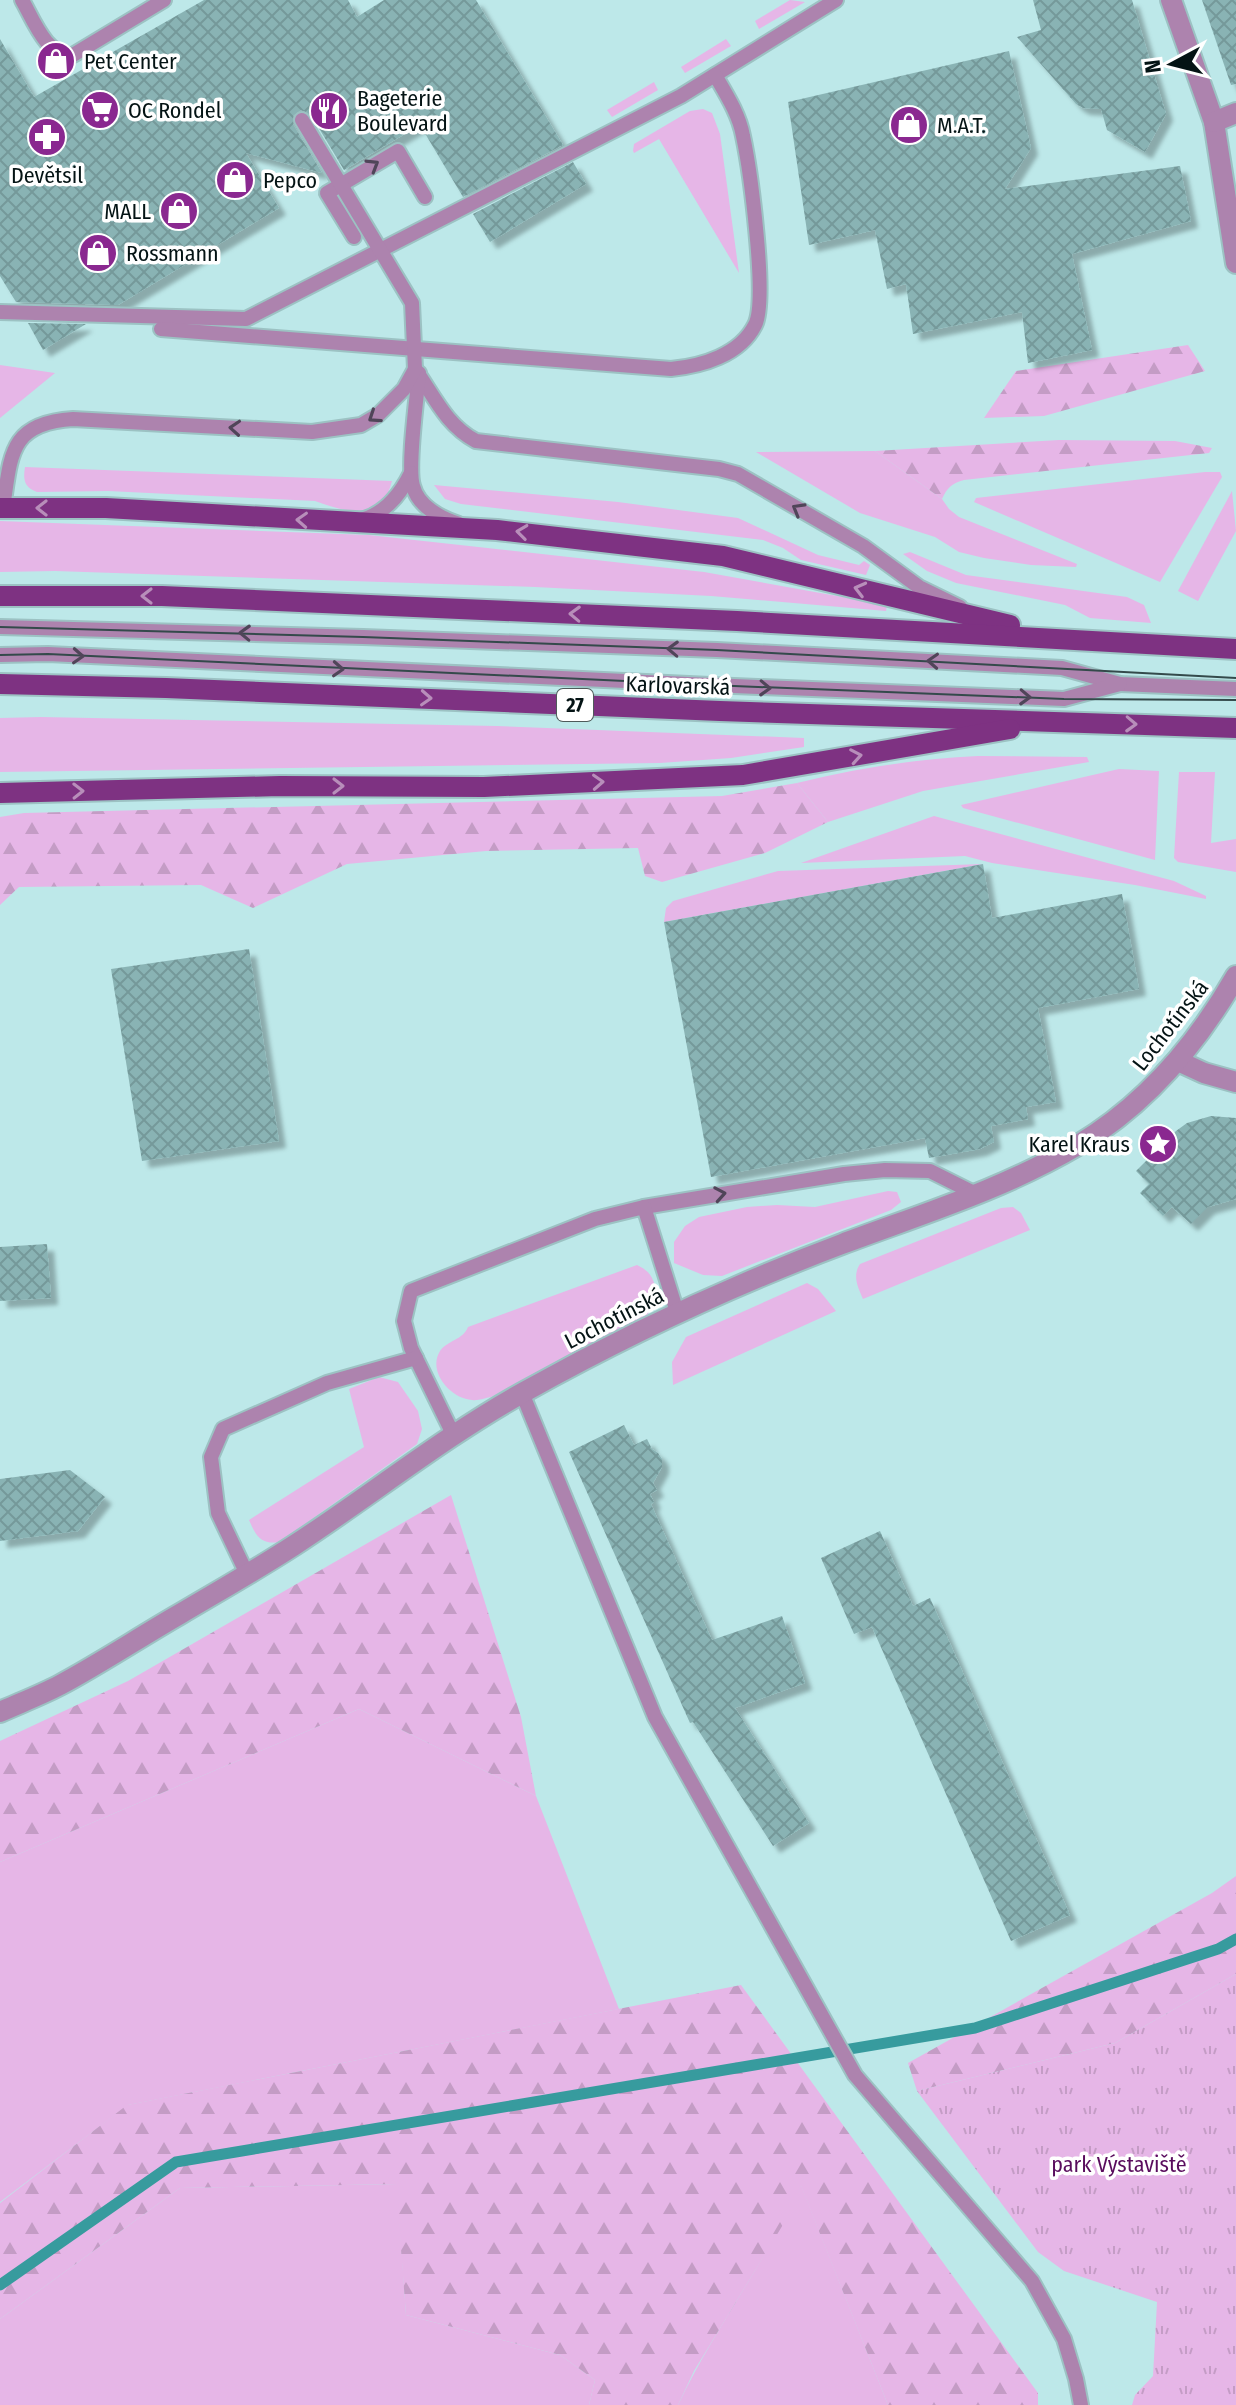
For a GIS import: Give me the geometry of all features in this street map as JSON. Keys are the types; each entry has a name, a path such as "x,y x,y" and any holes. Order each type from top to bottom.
{"main road":[{"path":"1,508 106,508 469,528 723,556 985,620 1073,638"},
{"path":"0,596 177,597 1073,638 1236,649"},
{"name":"Karlovarská","path":"0,684 1236,728"},
{"path":"0,793 280,786 484,787 743,775 1053,721"}],"street":[{"path":"1171,0 1214,122 1236,263"},
{"path":"1214,122 1236,113"},
{"name":"Lochotínská","path":"0,1712 59,1686 247,1574 522,1393 677,1312 839,1245 1017,1177 1078,1144 1147,1093 1178,1061 1218,1008 1236,976"},
{"path":"1178,1061 1204,1073 1236,1082"}],"lane":[{"path":"22,0 52,49 65,56 73,55 164,0"},
{"path":"0,312 246,319 654,110 836,0"},
{"path":"161,329 671,369 718,358 742,341 756,325 761,302 743,134 731,103 715,75"},
{"path":"302,120 412,303 415,369 449,422 460,433 489,445 719,469 738,474 863,546 919,587 985,620"},
{"path":"354,237 327,193 398,151 425,197"},
{"path":"420,349 412,473 414,489 430,510 469,528"},
{"path":"1,508 11,454 17,441 26,431 42,424 73,419 312,432 342,429 361,425 378,415 404,389 415,369"},
{"path":"353,522 383,510 396,498 412,473"},
{"name":"Karlovarská","path":"0,627 733,651 1062,668 1120,684 1236,689"},
{"name":"Karlovarská","path":"0,655 48,654 1064,699 1120,684"},
{"path":"454,1436 416,1358 404,1321 411,1291 595,1219 644,1207 885,1170 930,1171 976,1194"},
{"path":"644,1207 677,1312"},
{"path":"247,1574 218,1513 211,1457 223,1429 327,1383 416,1358"},
{"path":"522,1393 655,1717 855,2075 1032,2281 1064,2339 1081,2405"}],"green space":[{"path":"790,0 805,2 759,29 755,21"},
{"path":"726,39 731,46 685,73 681,67"},
{"path":"654,82 658,90 612,117 607,110"},
{"path":"703,109 712,113 720,134 739,273 659,139 633,151 634,144 690,111"},
{"path":"1188,345 1205,371 1044,416 984,418 1016,371"},
{"path":"0,365 55,373 0,418"},
{"path":"1059,440 1175,441 1212,448 1209,453 964,480 950,486 942,499 875,451"},
{"path":"875,451 942,499 959,517 1077,564 1076,567 1031,565 959,552 935,537 860,513 756,452"},
{"path":"25,467 392,481 380,503 371,509 350,511 315,501 108,491 37,492 25,482"},
{"path":"1220,472 1222,477 1160,582 974,502 976,498"},
{"path":"434,485 618,502 738,518 818,555 859,565 864,561 870,565 866,575 801,560 763,540 461,504 445,499"},
{"path":"1232,491 1236,531 1198,601 1178,591"},
{"path":"0,521 369,535 704,572 887,605 886,611 711,596 535,587 55,571 0,572"},
{"path":"910,552 966,575 1127,597 1144,605 1151,623 1090,618 1065,605 956,583 927,571 903,554"},
{"path":"0,718 497,726 804,738 804,747 731,758 660,763 0,772"},
{"path":"978,756 1087,757 1089,762 923,791 828,822 797,783 887,765"},
{"path":"1119,769 1159,771 1155,860 961,805"},
{"path":"1179,772 1215,772 1211,843 1236,839 1236,872 1178,862 1174,858"},
{"path":"797,783 828,822 765,853 662,882 645,876 638,848 486,851 347,864 253,908 201,885 19,887 0,905 0,817 24,813 722,796"},
{"path":"934,816 1174,881 1206,896 1206,899 965,856 801,863"},
{"path":"983,864 664,922 666,908 673,901 778,871"},
{"path":"888,1191 897,1192 901,1202 891,1210 722,1276 703,1275 674,1263 674,1242 685,1226 699,1217 747,1207 815,1207"},
{"path":"1013,1207 1021,1213 1030,1230 863,1299 856,1277 860,1264 1001,1208"},
{"path":"637,1265 649,1274 656,1290 657,1295 648,1314 491,1397 477,1400 464,1398 443,1383 437,1367 440,1351 463,1335 468,1327"},
{"path":"807,1283 818,1289 836,1311 673,1385 672,1362 686,1337"},
{"path":"379,1377 398,1382 418,1411 422,1429 417,1444 280,1542 260,1538 249,1520 364,1447 349,1389"},
{"path":"451,1495 521,1717 536,1796 359,1709 0,1862 0,1741 128,1681"},
{"path":"359,1709 536,1796 619,2009 128,2105 0,2202 0,1862"},
{"path":"1236,1876 1236,1974 1115,2043 917,2091 908,2063 1212,1893"},
{"name":"park Výstaviště","path":"1236,1974 1236,2405 1132,2405 1135,2395 1153,2376 1157,2302 1064,2271 1038,2252 917,2091 1115,2043"},
{"path":"741,1985 1038,2393 1038,2405 888,2405 801,2186 784,2223 694,2371 678,2405 589,2405 595,2380 560,2355 406,2315 396,2184 180,2188 0,2319 0,2203 127,2105"},
{"path":"397,2184 406,2315 560,2355 595,2380 589,2405 0,2405 0,2319 180,2188"},
{"path":"801,2185 888,2405 678,2405 707,2349 772,2241"}],"building":[{"path":"204,0 348,0 357,17 384,0 476,0 563,145 463,197 420,125 344,170 311,115 301,110 293,116 293,124 322,173 246,153 279,208 118,305 16,302 0,276 0,39 34,97"},
{"path":"1033,0 1132,0 1166,114 1145,152 1107,130 1101,109 1083,108 1076,104 1017,37 1041,30"},
{"path":"1202,0 1236,0 1236,84 1231,85"},
{"path":"1009,51 1031,148 1005,189 1180,166 1191,221 1072,254 1092,350 1028,363 1022,312 913,334 906,284 887,289 875,230 809,245 788,102"},
{"path":"573,162 586,184 490,242 473,214"},
{"path":"28,323 86,324 43,350"},
{"path":"983,864 992,918 1122,894 1139,989 1038,1008 1056,1102 1026,1107 1028,1119 991,1126 994,1142 980,1149 929,1158 925,1138 711,1177 664,922"},
{"path":"249,949 279,1141 142,1161 111,969"},
{"path":"1211,1116 1236,1118 1236,1199 1208,1207 1191,1224 1172,1207 1163,1216 1140,1193 1149,1184 1136,1171 1176,1131 1187,1123"},
{"path":"47,1244 51,1298 0,1301 0,1247"},
{"path":"624,1425 634,1445 647,1439 662,1459 662,1467 653,1483 657,1490 650,1494 654,1502 651,1504 712,1640 782,1616 805,1683 735,1708 809,1823 773,1846 693,1722 690,1723 569,1452"},
{"path":"70,1470 105,1497 78,1531 0,1541 0,1479"},
{"path":"880,1531 913,1606 930,1598 1070,1915 1011,1941 872,1627 854,1634 821,1558"}],"waterway":[{"path":"0,2285 176,2162 975,2028 1218,1949 1236,1939"}],"tram line":[{"path":"0,627 717,650 1236,678"},
{"path":"0,655 48,654 1064,699 1236,700"}],"place":[{"name":"Pet Center","path":"56,61"},
{"name":"OC Rondel","path":"100,110"},
{"name":"Bageterie Boulevard","path":"329,111"},
{"name":"M.A.T.","path":"909,125"},
{"name":"Devětsil","path":"47,137"},
{"name":"Pepco","path":"235,180"},
{"name":"MALL","path":"179,211"},
{"name":"Rossmann","path":"98,253"},
{"name":"Karel Kraus","path":"1158,1144"}]}
